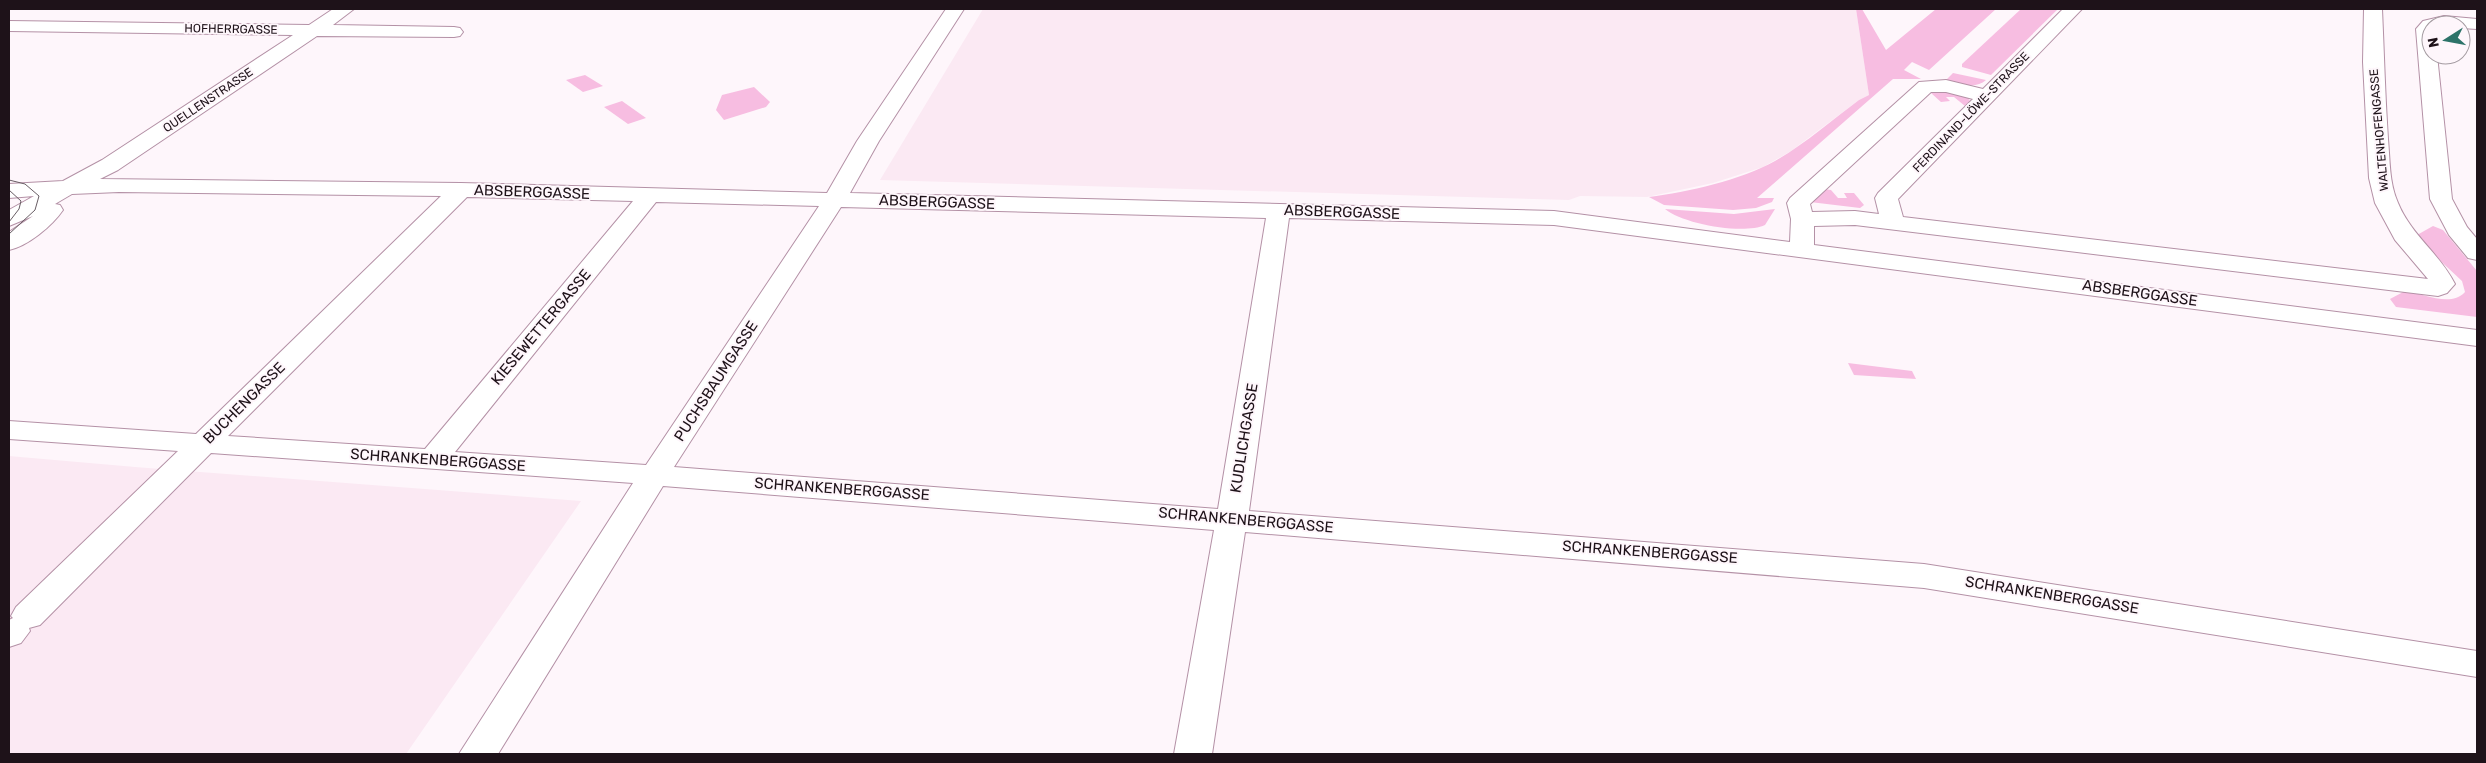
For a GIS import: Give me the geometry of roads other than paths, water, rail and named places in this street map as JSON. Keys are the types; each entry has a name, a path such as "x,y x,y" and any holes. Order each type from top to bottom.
{"street":[{"name":"QUELLENSTRASSE","path":"9,219 110,165 345,9"},
{"name":"PUCHSBAUMGASSE","path":"478,754 654,475 835,200 868,140 955,9"},
{"name":"FERDINAND-LÖWE-STRASSE","path":"1892,222 1886,198 2073,9"},
{"name":"WALTENHOFENGASSE","path":"1892,222 2438,288 2443,284 2439,276 2403,235 2386,203 2380,178 2373,62 2373,9"},
{"path":"2477,24 2444,21 2429,25 2425,29 2441,199 2458,230 2477,253"},
{"name":"HOFHERRGASSE","path":"9,26 454,32"},
{"path":"1802,248 1804,219 1798,203 1926,86 1946,86 1987,96"},
{"name":"ABSBERGGASSE","path":"9,175 39,176 69,186"},
{"name":"ABSBERGGASSE","path":"9,183 69,186 132,185 461,190 1554,218 1802,248 2477,338"},
{"name":"QUELLENSTRASSE","path":"9,243 43,219 59,202 69,186"},
{"name":"ABSBERGGASSE","path":"9,191 69,186"},
{"name":"BUCHENGASSE","path":"16,627 461,190"},
{"name":"KIESEWETTERGASSE","path":"433,459 650,195"},
{"name":"KUDLICHGASSE","path":"1193,754 1232,518 1279,210"},
{"path":"1804,219 1855,218 1892,222"},
{"name":"SCHRANKENBERGGASSE","path":"9,430 433,459 1232,518 1924,576 2266,628 2477,664"}],"tram line":[{"path":"9,180 25,184 39,196 35,210 9,234"},
{"path":"9,190 21,201 19,209 9,222"}]}
